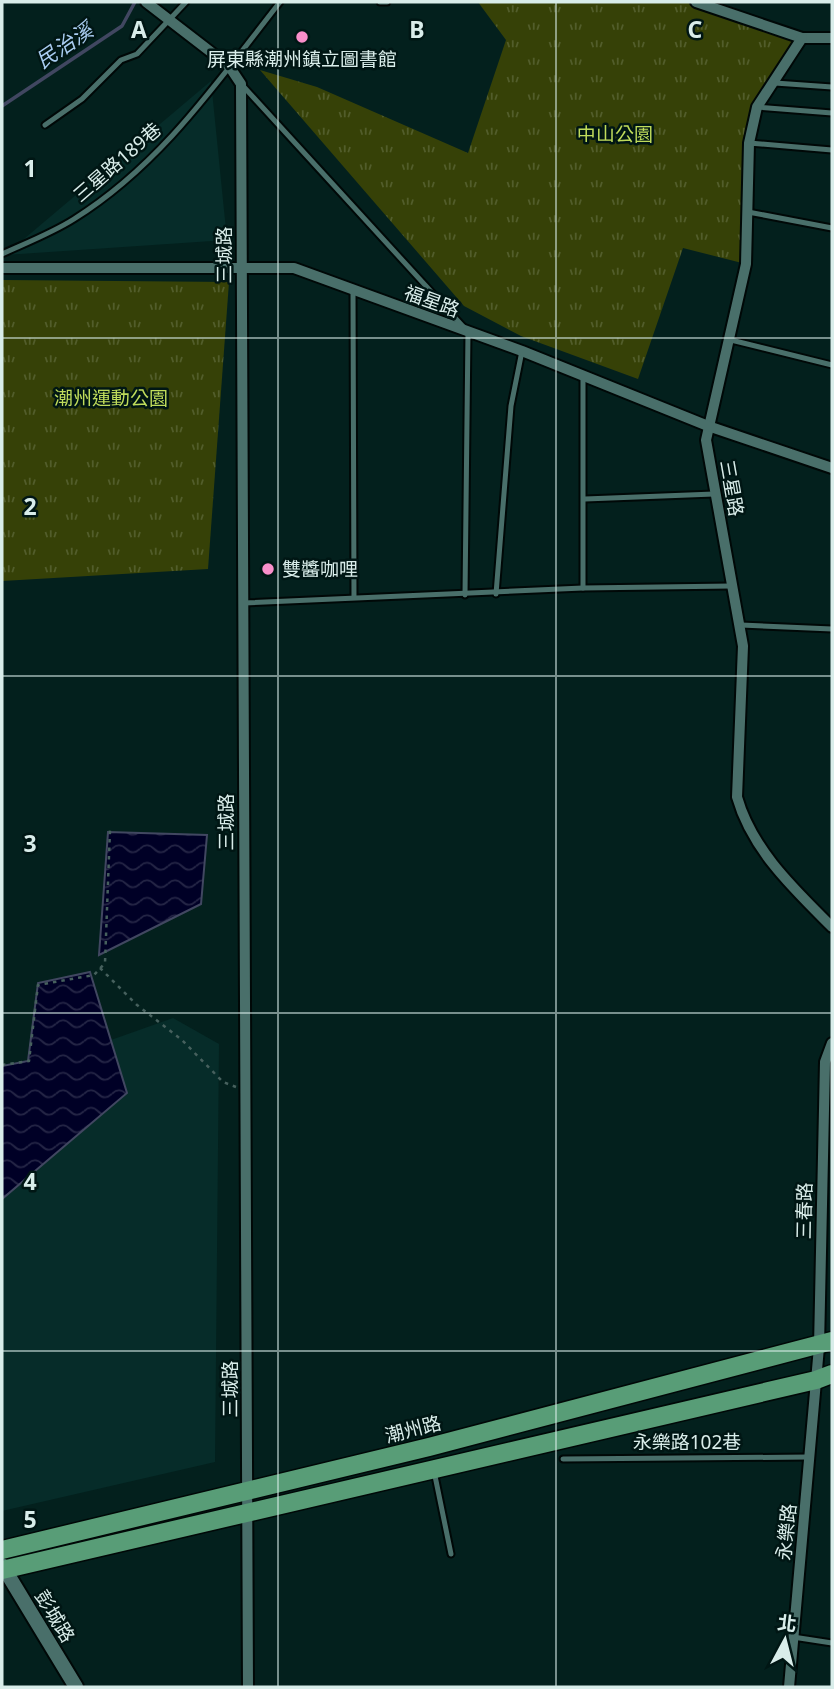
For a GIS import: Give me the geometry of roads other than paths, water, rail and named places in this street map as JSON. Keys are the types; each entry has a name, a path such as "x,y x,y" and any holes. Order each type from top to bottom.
{"main road":[{"name":"潮州路","path":"2,1550 826,1344"},
{"path":"3,1568 824,1377"}],"street":[{"path":"146,2 229,65 241,84"},
{"path":"696,2 802,38 832,38"},
{"name":"三星路","path":"802,38 757,107 749,143 746,264 706,440 724,547 741,625 744,663 737,784 743,818 761,849 832,927"},
{"name":"三城路","path":"241,84 248,1687"},
{"name":"福星路","path":"2,268 294,268 522,351 583,379 708,426 832,468"},
{"name":"三春路","path":"824,1377 825,1062 832,1043"},
{"name":"永樂路","path":"789,1687 811,1457 824,1377"},
{"name":"彭城路","path":"3,1568 76,1687"}],"lane":[{"path":"45,125 82,99 121,60 137,54 186,2"},
{"path":"229,65 280,2"},
{"path":"380,2 387,2"},
{"name":"三星路189巷","path":"2,254 74,219 106,197 159,151 207,97 229,65"},
{"path":"775,83 832,87"},
{"path":"241,84 468,332 465,594"},
{"path":"757,107 832,113"},
{"path":"749,143 832,150"},
{"path":"748,212 832,228"},
{"path":"353,290 354,597"},
{"path":"730,340 832,365"},
{"path":"496,594 510,406 522,351"},
{"path":"583,379 583,588"},
{"path":"584,499 716,494"},
{"path":"242,603 496,594 583,588 734,586"},
{"path":"741,625 832,629"},
{"name":"永樂路102巷","path":"563,1459 811,1457"},
{"path":"433,1468 451,1554"},
{"path":"793,1637 832,1643"}],"water":[{"path":"108,832 207,835 201,904 99,955"},
{"path":"90,972 127,1093 2,1199 2,1066 28,1061 38,983"}],"waterway":[{"name":"民治溪","path":"2,106 122,26 135,2"}],"place":[{"name":"屏東縣潮州鎮立圖書館","path":"302,37"},
{"name":"雙醬咖哩","path":"268,569"}],"park label":[{"name":"中山公園","path":"615,134"},
{"name":"潮州運動公園","path":"111,398"}]}
